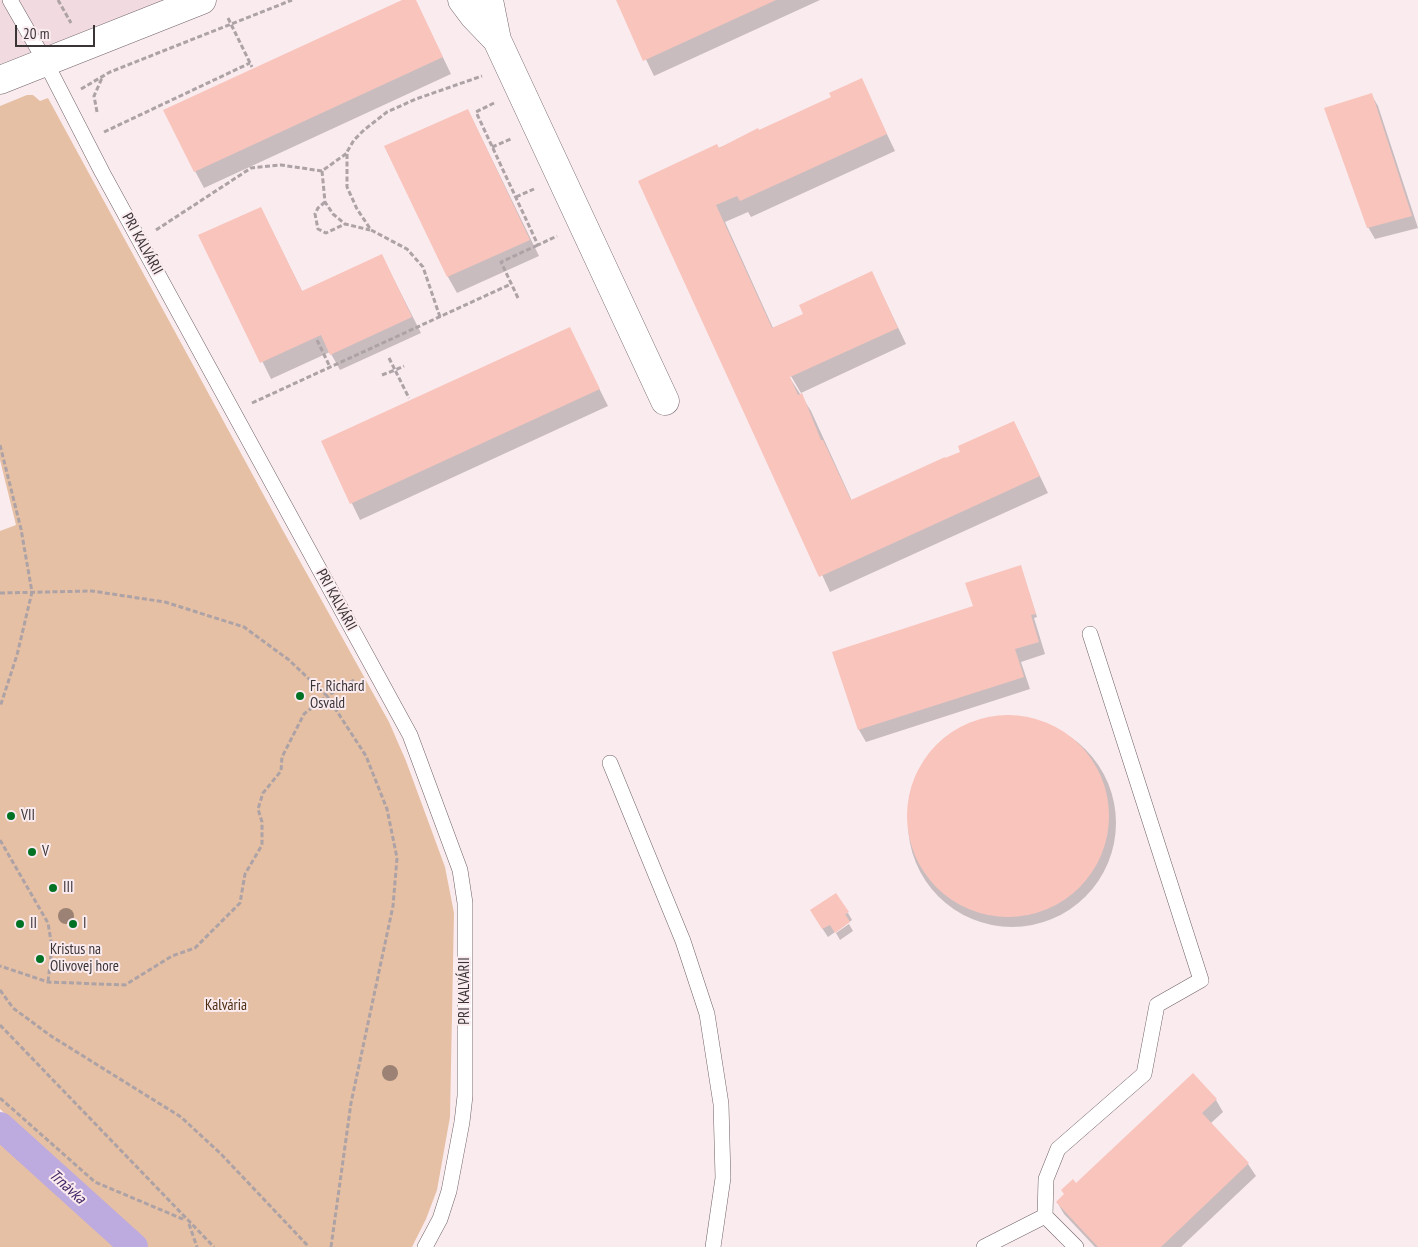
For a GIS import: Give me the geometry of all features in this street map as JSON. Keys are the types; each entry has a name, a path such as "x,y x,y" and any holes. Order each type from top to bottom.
{"street":[{"path":"0,80 202,0"},
{"path":"462,0 474,16 497,40"},
{"path":"489,0 497,40 665,401"}],"lane":[{"name":"PRI KALVÁRII","path":"10,0 46,63 102,172 418,750 464,889 465,1096 450,1192 440,1219 425,1247"},
{"path":"1076,1247 1045,1216 1046,1179 1058,1149 1144,1074 1157,1005 1202,980 1090,634"},
{"path":"610,763 683,941 707,1014 721,1104 723,1178 713,1247"},
{"path":"984,1247 1045,1216"}],"path":[{"path":"58,0 76,31"},
{"path":"99,119 94,96 105,75 292,0"},
{"path":"101,125 101,134 251,65 228,18"},
{"path":"152,232 181,215 237,175 251,168 281,165 322,171 347,152 364,130 387,112 416,99 482,76"},
{"path":"494,103 476,112 538,245"},
{"path":"492,147 511,139"},
{"path":"347,152 347,187 357,209 371,230"},
{"path":"322,171 325,202 333,214 345,224 371,230 396,242 415,257 428,277 440,317"},
{"path":"516,197 534,189"},
{"path":"325,202 315,214 318,228 326,234 345,224"},
{"path":"518,298 501,262 557,236"},
{"path":"247,406 511,284"},
{"path":"317,340 330,367"},
{"path":"389,358 408,398"},
{"path":"382,375 404,366"},
{"path":"0,445 21,529 32,592 17,655 0,707"},
{"path":"0,593 92,591 165,602 244,627 289,660 328,696 366,756 387,809 397,858 394,906 351,1103 332,1247"},
{"path":"0,966 48,982 124,985 172,956 195,948 240,904 245,874 262,846 262,822 258,809 263,793 281,771 282,757 304,714 328,696 373,668"},
{"path":"0,840 48,923 52,947 48,982"},
{"path":"0,990 12,1008 51,1036 180,1117 222,1154 309,1247"},
{"path":"0,1024 214,1247"},
{"path":"0,1098 95,1182 188,1222 197,1247"}],"shaded area":[{"path":"0,0 165,0 0,64"}],"green space":[{"name":"Kalvária","path":"27,95 33,95 40,101 48,98 389,722 406,761 445,867 454,913 450,1117 437,1190 426,1219 412,1247 145,1247 0,1109 0,531 16,525 0,460 0,106"},
{"path":"0,1134 126,1247 0,1247"}],"building":[{"path":"402,0 416,0 443,57 194,172 163,110"},
{"path":"616,0 776,0 643,61"},
{"path":"862,78 887,134 740,201 737,196 716,205 772,328 803,314 799,305 872,271 898,328 790,377 798,395 802,393 821,440 823,440 851,500 960,452 958,446 1014,421 1040,476 819,577 638,181 717,144 719,148 758,128 759,130 831,97 829,93"},
{"path":"1372,93 1412,216 1367,228 1324,108"},
{"path":"468,109 530,240 447,277 384,146"},
{"path":"261,207 302,291 382,254 412,317 330,355 321,335 260,363 198,235"},
{"path":"570,327 600,389 350,504 321,441"},
{"path":"1021,565 1036,614 1031,615 1039,642 1015,649 1024,677 858,730 832,652 973,606 965,583"},
{"path":"1008,715 1037,719 1056,727 1072,738 1086,752 1097,768 1105,787 1109,816 1105,845 1097,864 1086,880 1072,894 1056,905 1037,913 1008,917 979,913 960,905 944,894 930,880 919,864 911,845 907,816 911,787 919,768 930,752 944,738 960,727 979,719"},
{"path":"836,893 849,912 845,914 850,922 835,933 830,925 822,929 810,910"},
{"path":"1193,1073 1217,1099 1202,1113 1249,1163 1161,1247 1098,1247 1056,1202 1064,1194 1061,1190 1073,1179 1076,1183"}],"waterway":[{"name":"Trnávka","path":"0,1126 134,1247"}],"place":[{"name":"Fr. Richard Osvald","path":"300,696"},
{"name":"VII","path":"11,816"},
{"name":"V","path":"32,852"},
{"name":"III","path":"53,888"},
{"name":"II","path":"20,924"},
{"name":"I","path":"73,924"},
{"name":"Kristus na Olivovej hore","path":"40,959"}]}
